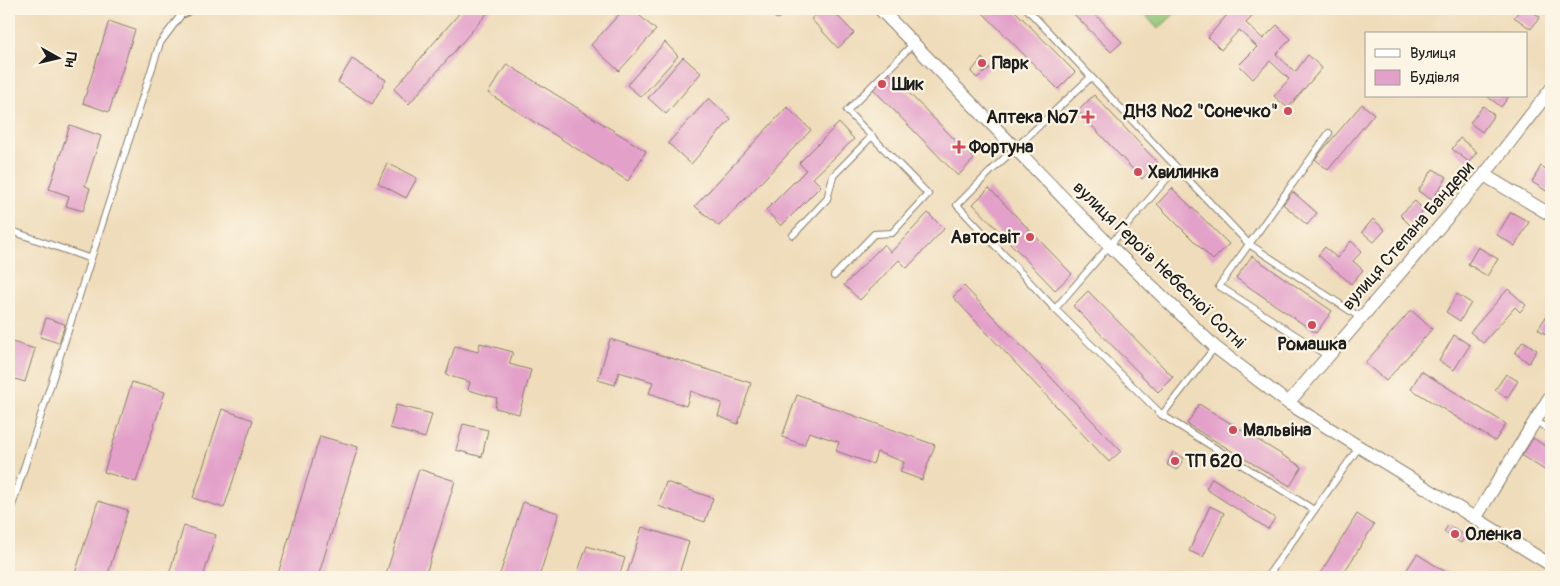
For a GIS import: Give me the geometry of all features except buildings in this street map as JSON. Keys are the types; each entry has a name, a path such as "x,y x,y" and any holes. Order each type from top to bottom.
{"street":[{"name":"вулиця Героїв Небесної Сотні","path":"880,9 1110,246 1214,347 1288,403 1476,517 1551,565"},
{"name":"вулиця Степана Бандери","path":"1288,403 1484,175 1551,89"},
{"path":"1484,175 1551,215"},
{"path":"1476,517 1551,396"}],"lane":[{"path":"771,9 777,14"},
{"path":"1027,9 1249,244 1361,318"},
{"path":"9,514 160,43 185,10"},
{"path":"834,276 874,234 892,233 928,194 847,110 914,43"},
{"path":"1091,77 957,205 1055,309 1162,415 1314,510"},
{"path":"1328,356 1219,286 1329,133"},
{"path":"793,235 827,199 833,176 872,136"},
{"path":"1055,309 1176,168"},
{"path":"9,230 91,259"},
{"path":"1162,415 1214,347"},
{"path":"1536,421 1551,431"},
{"path":"1267,577 1360,447"}],"green space":[{"path":"1140,9 1180,9 1158,29"}],"place":[{"name":"Парк","path":"982,63"},
{"name":"Шик","path":"882,84"},
{"name":"ДНЗ №2 \"Сонечко\"","path":"1288,111"},
{"name":"Аптека №7","path":"1088,117"},
{"name":"Фортуна","path":"959,147"},
{"name":"Хвилинка","path":"1138,172"},
{"name":"Автосвіт","path":"1030,237"},
{"name":"Ромашка","path":"1312,325"},
{"name":"Мальвіна","path":"1233,430"},
{"name":"ТП 620","path":"1175,461"},
{"name":"Оленка","path":"1455,534"}]}
